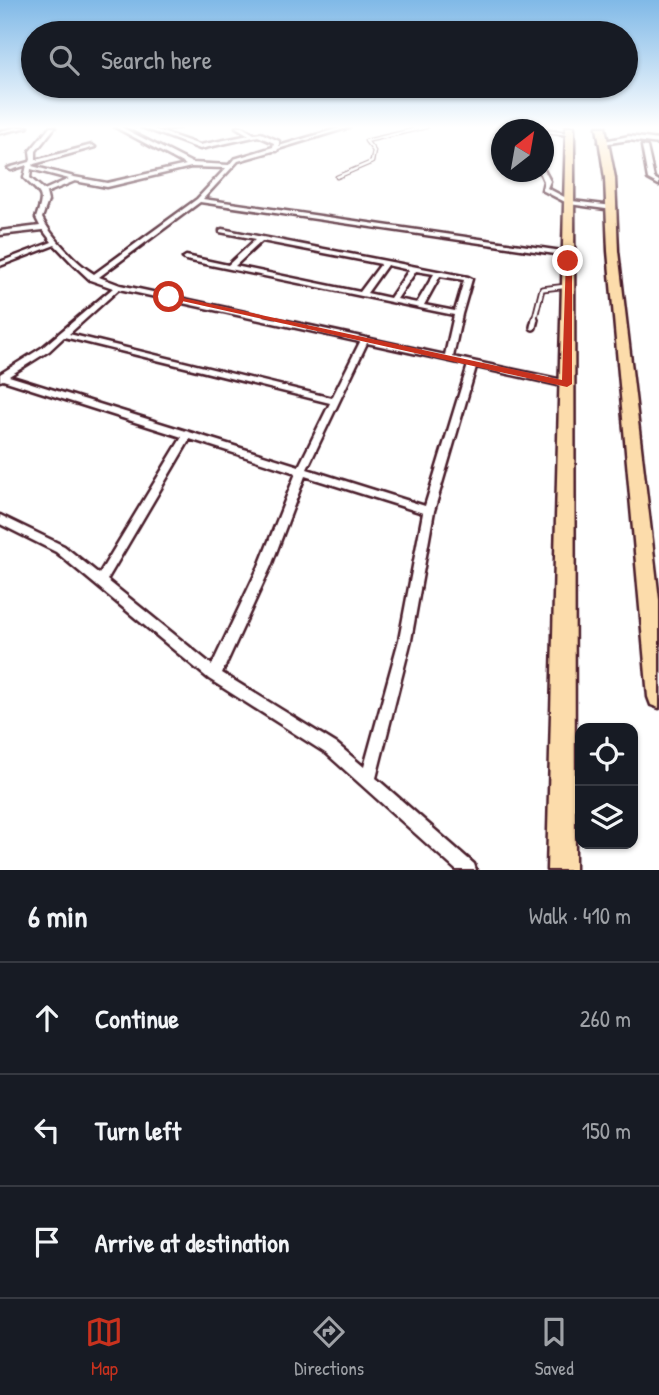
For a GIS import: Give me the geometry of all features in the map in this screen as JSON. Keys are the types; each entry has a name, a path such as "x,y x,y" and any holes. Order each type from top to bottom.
{"main road":[{"path":"561,870 571,168"},
{"path":"609,168 613,251 659,697"}],"street":[{"path":"11,168 43,191 45,201 39,218 43,228 74,266 93,278 118,287 567,384"},
{"path":"27,178 30,168"},
{"path":"41,168 74,179 107,185 180,168"},
{"path":"93,278 199,200 227,168"},
{"path":"649,168 651,179 659,183"},
{"path":"43,191 74,179"},
{"path":"547,182 544,189 571,203 613,208"},
{"path":"199,200 569,254"},
{"path":"0,233 43,228"},
{"path":"222,230 468,279 449,358"},
{"path":"230,267 261,238"},
{"path":"0,264 57,242"},
{"path":"186,258 458,314"},
{"path":"362,294 385,262"},
{"path":"392,300 414,268"},
{"path":"419,306 438,273"},
{"path":"1,377 64,335 118,287"},
{"path":"64,335 335,402"},
{"path":"215,676 265,566 301,472 365,340"},
{"path":"368,779 405,640 429,511 473,363"},
{"path":"1,377 429,511"},
{"path":"102,580 187,437"},
{"path":"0,519 60,549 102,580 215,676 332,750 468,870"}],"lane":[{"path":"337,177 359,168"},
{"path":"533,327 542,289 568,286"}],"route":[{"path":"169,297 567,384 568,261"}]}
